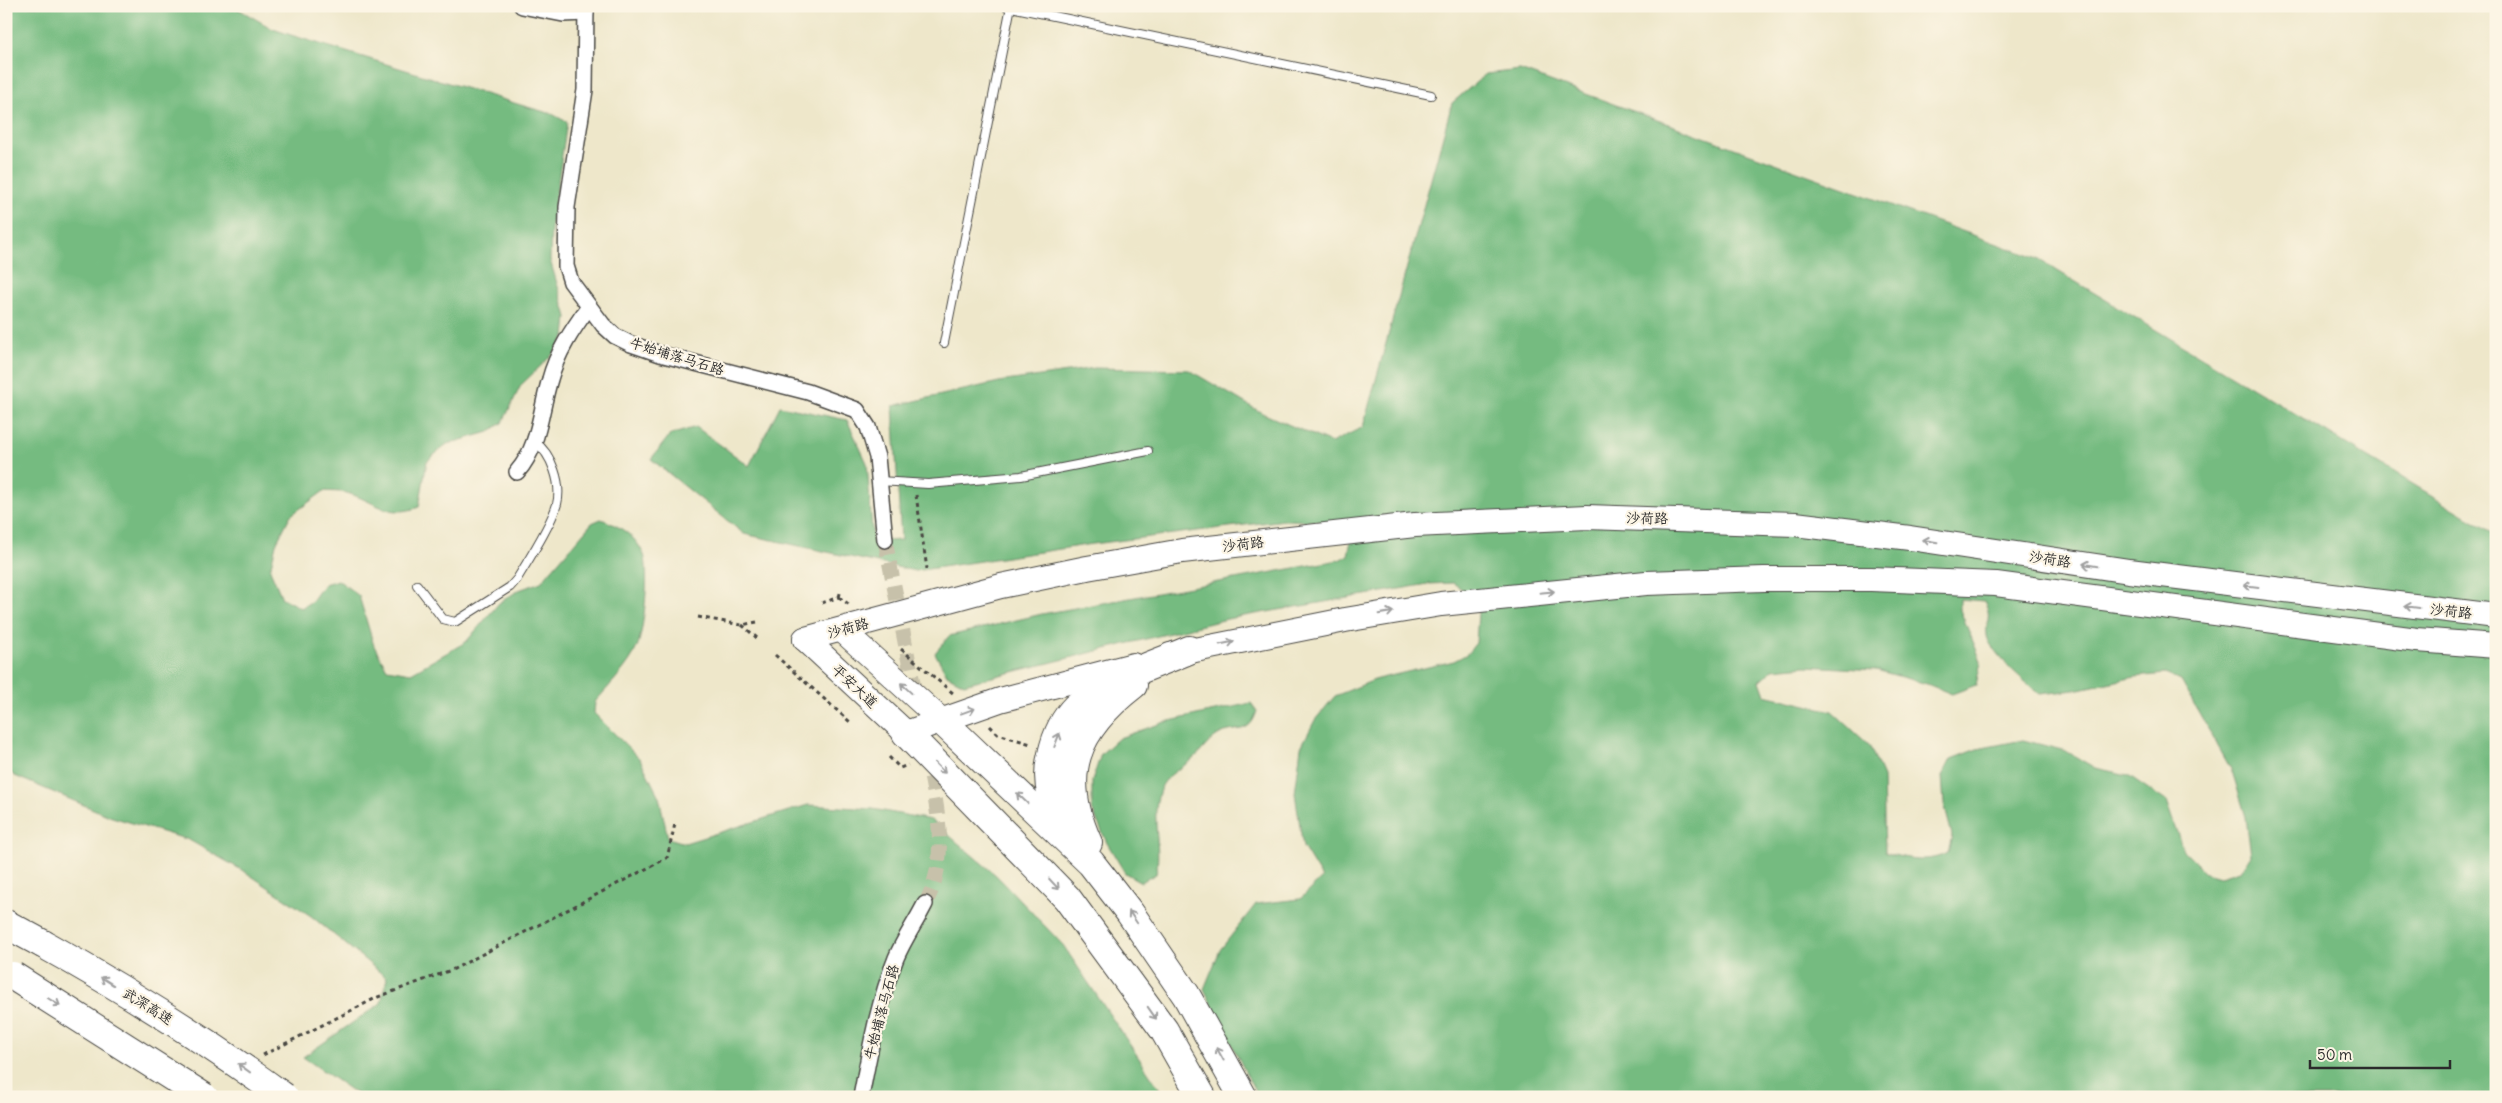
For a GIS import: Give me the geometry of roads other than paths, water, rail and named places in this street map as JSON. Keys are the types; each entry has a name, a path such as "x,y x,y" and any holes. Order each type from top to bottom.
{"highway":[{"path":"1099,872 1078,816 1073,774 1079,748 1094,722 1116,699 1142,678 1189,650"},
{"path":"942,721 1099,872 1186,996 1244,1097"},
{"path":"906,733 1067,898 1164,1030 1202,1097"},
{"name":"武深高速","path":"6,924 94,972 225,1054 284,1097"},
{"path":"10,974 204,1097"}],"main road":[{"name":"沙荷路","path":"805,639 1001,586 1182,551 1415,525 1587,517 1795,524 1910,538 2129,571 2496,616"},
{"path":"906,733 1000,700 1189,650 1345,620 1442,604 1646,583 1764,579 1871,579 1996,584 2417,640 2496,646"},
{"path":"842,630 942,721"},
{"name":"平安大道","path":"805,639 906,733"}],"street":[{"path":"522,6 563,14 586,10"},
{"name":"牛始埔落马石路","path":"586,10 585,90 568,207 566,266 571,282 588,308 615,336 631,344 668,356 808,392 857,410 864,419 872,438 879,481 885,540"},
{"path":"517,472 526,462 535,442 555,364 574,327 588,308"},
{"name":"牛始埔落马石路","path":"861,1097 872,1036 889,976 906,938 925,904"}],"lane":[{"path":"944,342 1010,7 1431,95"},
{"path":"417,585 443,620 455,622 510,586 517,579 551,518 559,496 552,465 542,447 535,442"},
{"path":"879,481 951,483 1020,476 1148,452"}],"tunnel":[{"path":"885,540 916,698"},
{"path":"925,904 933,887 939,851 938,815 928,760"}]}
